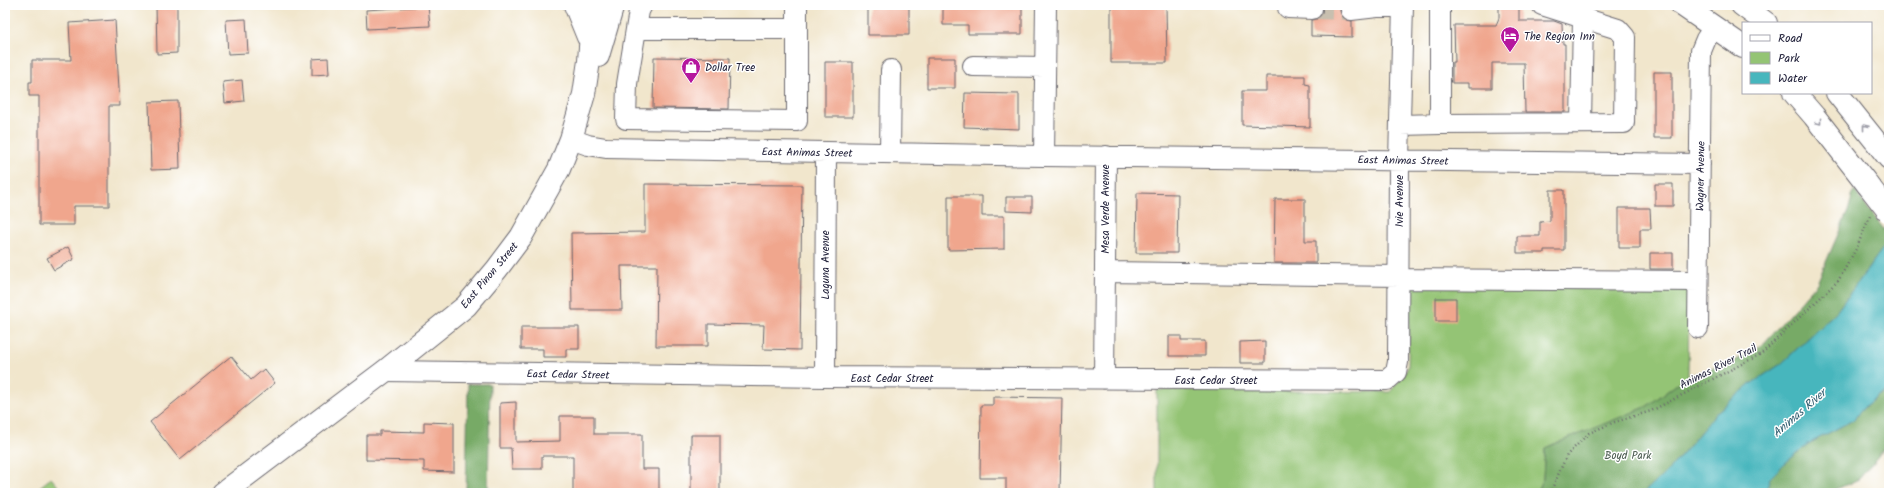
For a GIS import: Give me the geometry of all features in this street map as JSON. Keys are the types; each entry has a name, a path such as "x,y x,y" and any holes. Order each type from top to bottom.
{"main road":[{"path":"575,5 590,42"},
{"name":"East Pinon Street","path":"223,493 385,371 466,306 497,269 525,231 559,169 571,139 584,94 593,5"},
{"path":"584,94 602,44 613,5"},
{"path":"1682,5 1742,46"},
{"path":"1742,5 1765,22"},
{"path":"1763,5 1777,22"},
{"path":"1795,94 1868,185 1880,214"},
{"path":"1838,94 1889,158"}],"street":[{"path":"642,5 638,11 627,84 626,119 797,121 797,5"},
{"path":"1044,156 1046,5"},
{"path":"1288,5 1288,8 1312,9"},
{"path":"1440,5 1440,124"},
{"path":"1400,125 1624,123 1625,37 1618,29 1542,5"},
{"path":"1351,10 1376,6 1403,6"},
{"name":"Ivie Avenue","path":"1396,372 1398,362 1399,160 1403,6"},
{"path":"1581,123 1583,18"},
{"name":"Wagner Avenue","path":"1698,328 1702,51 1706,39 1714,27"},
{"path":"636,29 796,29"},
{"path":"973,66 1045,67"},
{"path":"890,153 891,70"},
{"name":"East Animas Street","path":"571,139 606,148 1044,156"},
{"name":"Laguna Avenue","path":"825,377 826,152"},
{"name":"Mesa Verde Avenue","path":"1044,156 1106,156 1104,379"},
{"name":"East Animas Street","path":"1106,156 1700,164"},
{"path":"1105,272 1399,278 1698,281"},
{"name":"East Cedar Street","path":"385,371 825,377 1381,381 1390,378 1396,372"}],"path":[{"name":"Animas River Trail","path":"1550,493 1568,455 1590,433 1615,422 1651,411 1761,354 1838,281 1856,249 1880,214"}],"green space":[{"name":"Boyd Park","path":"1854,190 1889,236 1889,240 1837,311 1781,364 1752,383 1717,412 1668,471 1643,493 1536,493 1543,478 1545,448 1646,407 1688,376 1730,363 1752,352 1765,342 1817,283 1848,211"},
{"path":"1410,282 1687,285 1689,305 1688,376 1646,407 1545,448 1543,478 1536,493 1157,493 1157,390 1390,392 1404,375 1408,367"},
{"path":"468,384 490,384 488,493 466,493"},
{"path":"1889,388 1889,443 1859,479 1828,493 1765,493 1770,478 1784,464 1808,444 1853,420 1866,405"},
{"path":"51,478 64,493 32,493"}],"water":[{"name":"Animas River","path":"1889,240 1889,388 1866,405 1853,420 1808,444 1784,464 1770,478 1765,493 1643,493 1668,471 1717,412 1752,383 1781,364 1837,311"}],"building":[{"path":"156,5 177,5 177,53 157,54"},
{"path":"868,5 909,5 909,35 868,35"},
{"path":"943,5 1022,5 1022,34 968,34 968,25 943,25"},
{"path":"1111,5 1166,5 1167,63 1111,63"},
{"path":"1323,5 1341,5 1340,11 1342,17 1346,20 1352,21 1352,37 1311,36 1311,20 1317,19 1321,15"},
{"name":"The Region Inn","path":"1499,5 1519,5 1519,21 1554,21 1562,24 1563,44 1565,44 1565,112 1525,112 1524,63 1492,63 1492,88 1468,88 1468,83 1452,83 1452,62 1455,62 1454,25 1496,25 1499,18"},
{"path":"428,6 430,26 367,29 366,10"},
{"path":"246,19 248,53 228,54 226,20"},
{"path":"115,20 120,106 109,106 109,206 74,206 74,225 39,225 39,96 29,96 29,82 32,82 32,60 71,60 69,23"},
{"name":"Dollar Tree","path":"654,57 730,58 729,109 653,108"},
{"path":"328,58 329,74 312,75 312,59"},
{"path":"927,58 955,58 955,88 927,88"},
{"path":"825,62 853,62 853,117 825,117"},
{"path":"1654,72 1672,72 1672,138 1654,138"},
{"path":"1266,76 1305,76 1305,84 1310,85 1310,127 1242,125 1242,91 1266,91"},
{"path":"242,80 244,101 225,103 223,82"},
{"path":"965,93 1019,94 1019,129 964,127"},
{"path":"178,101 180,169 151,170 149,102"},
{"path":"645,184 802,185 800,350 763,349 764,325 708,324 708,346 656,346 657,266 621,266 622,310 572,310 571,233 645,232"},
{"path":"1655,184 1673,184 1673,206 1655,206"},
{"path":"1550,190 1564,190 1564,250 1544,250 1544,253 1517,253 1517,236 1540,236 1540,222 1550,221"},
{"path":"1137,193 1178,194 1177,253 1136,253"},
{"path":"948,196 982,196 982,216 1004,216 1004,249 948,250"},
{"path":"1006,197 1032,197 1032,212 1006,211"},
{"path":"1275,199 1305,199 1305,241 1316,241 1316,263 1274,263"},
{"path":"1619,208 1650,208 1651,229 1640,229 1640,248 1619,248"},
{"path":"68,247 74,259 54,270 47,258"},
{"path":"1650,253 1673,253 1673,269 1650,269"},
{"path":"1436,298 1456,298 1456,321 1436,321"},
{"path":"521,327 579,327 579,349 566,349 566,357 543,357 543,349 521,349"},
{"path":"1169,336 1181,336 1181,341 1205,341 1205,356 1169,356"},
{"path":"1265,341 1265,363 1240,363 1240,342"},
{"path":"231,356 251,380 264,369 275,383 180,460 150,422"},
{"path":"993,397 1062,398 1060,493 1006,493 1006,478 980,478 981,405 993,405"},
{"path":"516,402 516,442 560,441 560,416 594,416 594,434 642,434 642,469 659,469 659,493 573,493 573,456 542,456 542,469 512,469 511,448 500,448 500,403"},
{"path":"424,422 454,423 454,472 424,471 424,461 366,460 366,435 380,435 380,431 424,432"},
{"path":"691,435 720,435 720,493 691,493"}],"tunnel":[{"path":"1312,9 1351,10"}],"place":[{"name":"The Region Inn","path":"1510,53"},
{"name":"Dollar Tree","path":"691,84"}]}
